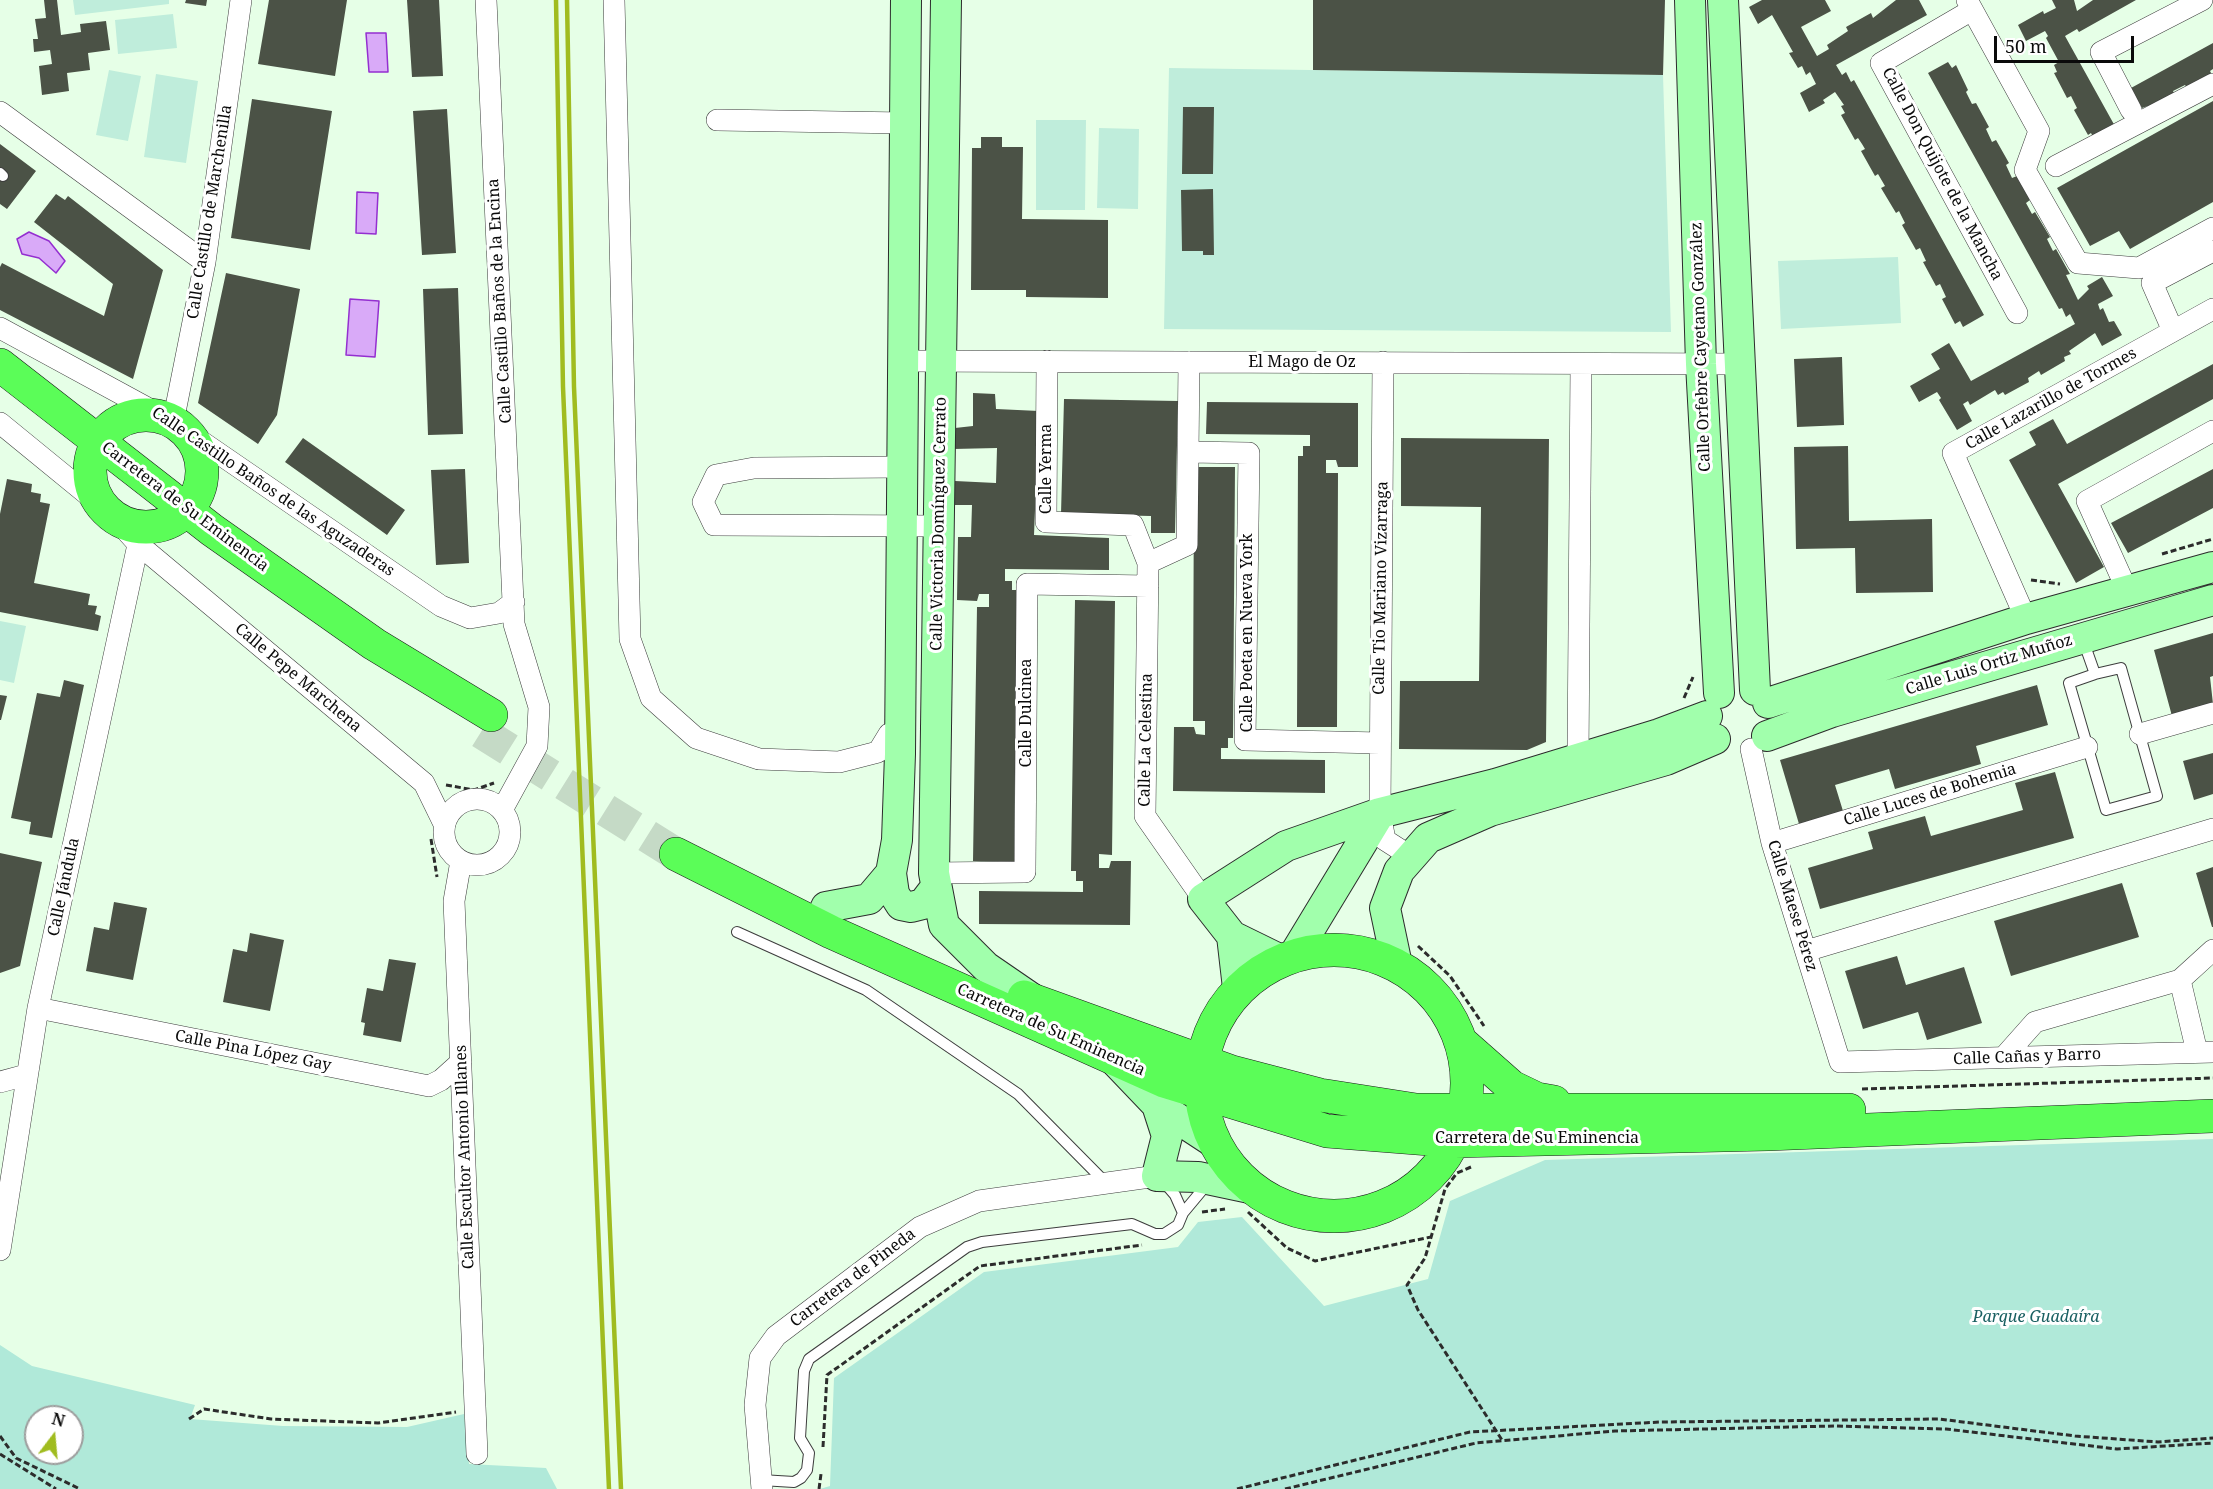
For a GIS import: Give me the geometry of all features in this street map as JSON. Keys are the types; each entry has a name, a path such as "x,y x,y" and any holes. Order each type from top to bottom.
{"main road":[{"name":"Carretera de Su Eminencia","path":"0,365 185,510 486,723"},
{"path":"153,415 173,422 190,437 200,458 198,491 185,510 170,521 124,523 93,489 90,465 98,442 112,426 131,417 153,415"},
{"name":"Carretera de Su Eminencia","path":"1204,1078 826,907 678,845 831,932 1164,1081 1204,1078 1416,1110 1505,1140 1768,1134 2059,1120 2213,1116"},
{"path":"1505,1140 1423,1183 1392,1204 1356,1215 1319,1216 1282,1207 1241,1201 1228,1167 1213,1144 1201,1108 1205,1042 1218,1013 1238,988 1264,968 1288,957 1329,949 1406,954 1425,985 1447,1012 1474,1038 1512,1088 1536,1099 1588,1110"},
{"path":"1423,1183 1447,1155 1458,1125 1468,1082 1474,1038"},
{"name":"Carretera de Su Eminencia","path":"1458,1125 1588,1110 1942,1111 2059,1120"}],"street":[{"name":"Calle Castillo de Marchenilla","path":"173,422 205,262 241,0"},
{"name":"Calle Castillo Baños de la Encina","path":"486,0 514,624 539,707 537,746 502,810"},
{"path":"614,0 630,639 651,698 696,738 759,759 838,762 878,752 889,734"},
{"path":"906,0 900,754 897,840 891,873 894,894 902,905 911,907 923,904 935,880"},
{"name":"Calle Victoria Domínguez Cerrato","path":"946,0 935,880 944,925 986,967 1037,1002"},
{"name":"Calle Orfebre Cayetano González","path":"1690,0 1714,716"},
{"path":"1714,716 1731,750 1759,742 1772,715 1762,696 1741,364 1723,0"},
{"path":"2131,110 2101,52 2202,0"},
{"path":"1969,5 2040,131 2025,170 2078,263 2139,268 2213,228"},
{"name":"Calle Don Quijote de la Mancha","path":"1969,5 1881,63 2017,313"},
{"path":"2056,165 2213,84"},
{"path":"0,112 205,262"},
{"path":"717,120 904,123"},
{"path":"2173,331 2152,283 2213,251"},
{"name":"Calle Lazarillo de Tormes","path":"2026,619 1953,453 2213,309"},
{"name":"Calle Castillo Baños de las Aguzaderas","path":"0,328 173,422 441,606 470,618 499,613 514,602"},
{"name":"El Mago de Oz","path":"902,361 1741,364"},
{"name":"Calle Yerma","path":"1047,361 1046,522 1132,525 1148,563"},
{"path":"1148,563 1187,545 1189,362"},
{"name":"Calle Tio Mariano Vizarraga","path":"1383,362 1380,813 1385,840 1410,856"},
{"path":"1578,758 1581,364"},
{"name":"Calle Pepe Marchena","path":"0,423 124,523 424,783 437,829"},
{"path":"2127,590 2087,501 2213,431"},
{"name":"Calle Poeta en Nueva York","path":"1188,452 1249,453 1245,740 1380,743"},
{"path":"902,467 754,468 716,475 703,502 714,525 939,526"},
{"name":"Calle Jándula","path":"0,1250 26,1075 124,523"},
{"name":"Calle La Celestina","path":"1148,563 1146,816 1203,899"},
{"name":"Calle Luis Ortiz Muñoz","path":"1762,696 2213,567"},
{"name":"Calle Dulcinea","path":"935,880 1025,872 1028,584 1148,586"},
{"name":"Calle Luis Ortiz Muñoz","path":"1759,742 1832,712 2213,600"},
{"path":"1406,954 1384,908 1399,871 1428,838 1490,811 1666,760 1714,716 1733,687 1762,696"},
{"path":"2140,734 2213,713"},
{"path":"1380,813 1288,957 1232,936 1203,899 1286,846 1380,813 1495,784 1714,716"},
{"name":"Calle Maese Pérez","path":"1759,742 1773,843 1840,1062"},
{"name":"Calle Luces de Bohemia","path":"1773,843 2087,747"},
{"path":"466,800 488,800 502,810 509,823 510,834 502,854 483,865 461,861 437,829 452,811 466,800"},
{"path":"1806,951 2213,829"},
{"name":"Calle Escultor Antonio Illanes","path":"461,861 454,901 477,1454"},
{"path":"826,907 869,899 891,873"},
{"path":"1232,936 1238,988"},
{"path":"2002,1058 2035,1022 2180,980 2213,950"},
{"path":"2180,980 2205,1052"},
{"name":"Calle Pina López Gay","path":"38,1008 429,1086 441,1080 461,1062"},
{"name":"Calle Cañas y Barro","path":"1840,1062 2205,1052"},
{"path":"1111,1057 1157,1105 1213,1144 1183,1166 1157,1176"},
{"path":"0,1082 26,1075"},
{"path":"1157,1105 1167,1136 1157,1176"},
{"path":"1157,1176 1211,1179 1241,1201"},
{"name":"Carretera de Pineda","path":"762,1484 755,1406 757,1386 760,1358 777,1336 920,1227 979,1201 1107,1185 1157,1176"}],"lane":[{"path":"2082,637 2095,674"},
{"path":"2121,668 2140,734 2157,796 2106,810 2069,683 2121,668"},
{"path":"737,932 866,990 1018,1094 1107,1185"},
{"path":"1157,1176 1175,1195 1183,1213"},
{"path":"762,1484 794,1482 801,1478 807,1470 809,1453 801,1438 804,1371 809,1359 967,1247 982,1242 1132,1224 1155,1234 1164,1234 1178,1225 1183,1213 1211,1179"}],"path":[{"path":"424,783 430,775 444,784 474,790 487,787 511,770 520,780"},
{"path":"437,829 438,888"},
{"path":"1406,954 1450,976 1473,1008 1474,1038"},
{"path":"1478,1166 1457,1173 1445,1189 1425,1258 1407,1285 1412,1299 1502,1440"},
{"path":"1200,1212 1241,1201 1287,1248 1315,1261 1431,1237"},
{"path":"822,1457 827,1375 980,1266 1148,1244"},
{"path":"189,1419 204,1409 271,1419 378,1423 457,1412"},
{"path":"1237,1489 1470,1432 1661,1422 1940,1419 2075,1436 2158,1442 2213,1438"},
{"path":"1285,1489 1407,1458 1502,1440 1615,1431 1834,1426 1946,1429 2117,1449 2213,1443"},
{"path":"0,1436 15,1458 80,1489"},
{"path":"0,1454 56,1489"},
{"path":"819,1489 822,1469"}],"green space":[{"path":"73,0 169,0 169,4 75,15"},
{"path":"173,14 177,48 118,54 115,20"},
{"path":"1169,68 1663,75 1671,332 1164,329"},
{"path":"109,70 141,76 128,141 96,135"},
{"path":"156,74 198,81 186,163 144,157"},
{"path":"1036,120 1086,120 1085,210 1036,210"},
{"path":"1099,128 1139,129 1138,209 1097,208"},
{"path":"1898,257 1901,323 1781,329 1778,261"},
{"path":"0,621 26,626 14,683 0,680"},
{"name":"Parque Guadaíra","path":"2213,1139 2213,1489 820,1489 830,1486 834,1378 984,1272 1178,1247 1198,1222 1242,1217 1324,1306 1428,1279 1450,1201 1545,1160"},
{"path":"0,1345 32,1366 195,1405 190,1419 283,1426 407,1427 464,1414 469,1464 546,1468 557,1489 0,1489"}],"shaded area":[{"path":"366,33 386,33 388,72 369,72"},
{"path":"357,192 378,193 376,234 356,233"},
{"path":"29,232 49,241 65,261 56,273 39,258 22,254 17,239"},
{"path":"350,299 379,301 375,357 346,355"}],"building":[{"path":"44,0 57,0 61,35 81,32 80,24 106,21 110,50 88,53 90,70 67,73 69,91 42,95 39,66 52,64 50,50 34,52 33,39 38,39 35,19 46,18"},
{"path":"186,0 207,0 206,6 185,3"},
{"path":"269,0 347,0 335,76 258,64"},
{"path":"407,0 439,0 443,76 412,77"},
{"path":"1313,0 1665,0 1663,75 1313,70"},
{"path":"1762,0 1825,0 1831,11 1801,27 1817,56 1829,49 1827,45 1848,31 1846,27 1871,13 1873,18 1896,0 1919,0 1927,15 1836,65 1842,75 1846,72 1851,82 1854,80 1984,315 1963,327 1960,321 1955,324 1942,299 1946,297 1940,284 1936,286 1923,262 1926,261 1920,248 1916,250 1902,225 1905,223 1899,211 1896,213 1881,188 1885,186 1878,174 1875,176 1861,151 1865,149 1858,138 1855,140 1841,115 1845,113 1841,106 1844,105 1835,92 1823,100 1825,103 1809,112 1800,93 1816,84 1810,72 1806,75 1802,66 1798,68 1789,53 1793,52 1772,15 1758,24 1749,7"},
{"path":"2052,0 2074,0 2077,11 2093,0 2136,0 2079,32 2077,29 2065,36 2116,128 2094,139 2091,133 2088,135 2074,110 2077,108 2071,96 2067,98 2054,73 2057,72 2054,65 2059,62 2046,38 2048,36 2045,31 2026,41 2018,25 2043,11 2044,14 2056,8"},
{"path":"2213,43 2213,69 2210,71 2212,75 2187,88 2185,85 2173,91 2175,95 2151,109 2148,106 2142,108 2131,88"},
{"path":"1948,62 1952,68 1956,65 1972,104 1976,103 1989,127 1986,129 1992,142 1996,140 2009,163 2006,165 2012,178 2017,176 2030,200 2026,203 2032,214 2035,212 2050,237 2047,239 2053,251 2056,249 2070,274 2066,275 2078,300 2089,289 2087,286 2102,277 2113,296 2098,304 2100,310 2103,308 2109,322 2114,321 2122,335 2102,346 2095,333 2069,351 2071,354 2064,357 2065,361 2041,375 2039,371 2028,378 2029,382 2005,395 2003,392 1998,395 1995,390 1970,405 1968,401 1963,404 1972,421 1957,430 1939,400 1941,398 1937,392 1919,402 1910,386 1940,369 1931,354 1949,343 1971,381 2075,324 2070,314 2066,317 2062,308 2059,309 1928,73"},
{"path":"252,99 332,111 310,250 231,238"},
{"path":"2213,101 2213,202 2130,249 2119,231 2090,246 2057,188"},
{"path":"1183,107 1214,107 1213,174 1182,174"},
{"path":"447,109 456,253 422,255 413,111"},
{"path":"981,137 1002,137 1002,147 1023,147 1022,219 1108,220 1108,298 1026,297 1026,290 971,290 972,148 981,148"},
{"path":"0,144 36,171 7,209 0,204 0,179 4,181 8,175 0,169"},
{"path":"1213,189 1214,255 1203,255 1203,251 1182,251 1181,190"},
{"path":"56,194 65,200 68,196 163,270 133,379 0,310 0,267 2,263 104,316 113,284 34,222"},
{"path":"226,273 300,289 277,415 258,444 198,403"},
{"path":"458,288 463,434 428,435 423,289"},
{"path":"1842,357 1844,425 1797,427 1794,359"},
{"path":"2213,364 2213,399 2058,484 2104,567 2076,583 2009,460 2036,445 2029,432 2053,419 2067,444"},
{"path":"973,393 995,394 996,409 1039,411 1034,535 1109,538 1109,570 1005,569 1005,581 1012,581 1012,590 1017,590 1014,862 973,861 977,607 989,607 989,594 979,594 977,601 957,600 958,537 971,537 972,505 955,505 955,481 996,483 997,448 953,449 955,428 973,426"},
{"path":"1064,399 1178,401 1175,533 1151,533 1151,516 1061,514"},
{"path":"1207,402 1358,403 1358,467 1338,467 1336,460 1326,460 1326,473 1338,473 1337,727 1297,727 1298,456 1303,456 1303,446 1310,446 1310,435 1206,434"},
{"path":"303,438 405,510 387,535 285,462"},
{"path":"1401,438 1549,439 1546,742 1527,750 1399,749 1400,681 1479,681 1481,507 1401,506"},
{"path":"1848,446 1849,521 1932,519 1933,592 1856,593 1855,548 1796,549 1794,447"},
{"path":"1194,467 1235,467 1233,738 1228,738 1228,748 1221,748 1221,759 1325,760 1325,793 1173,791 1174,727 1194,727 1196,734 1205,735 1205,721 1193,721"},
{"path":"465,469 469,563 436,565 431,470"},
{"path":"2213,469 2213,508 2128,553 2111,523"},
{"path":"7,479 32,484 31,492 41,494 40,502 50,504 34,583 90,594 88,605 97,606 95,614 101,616 98,631 0,612 0,514"},
{"path":"1075,600 1115,601 1112,855 1099,854 1099,868 1109,868 1111,861 1131,861 1130,925 979,924 979,891 1083,892 1083,881 1076,881 1076,871 1071,871"},
{"path":"2213,633 2213,676 2210,677 2213,704 2172,716 2154,650"},
{"path":"64,680 84,685 52,838 29,834 31,822 11,818 37,693 60,697"},
{"path":"2037,685 2048,725 1976,746 1981,764 1895,789 1889,769 1835,785 1843,811 1799,824 1780,760"},
{"path":"0,695 7,696 1,720 0,720"},
{"path":"2213,753 2213,794 2194,800 2183,761"},
{"path":"2055,772 2074,838 1820,909 1808,868 1873,849 1868,832 1925,816 1931,836 2023,810 2015,783"},
{"path":"0,853 42,862 20,966 0,973"},
{"path":"2213,867 2213,927 2212,927 2196,873"},
{"path":"2122,883 2139,937 2011,976 1994,921"},
{"path":"114,902 147,908 133,980 86,971 94,927 109,930"},
{"path":"250,933 284,940 270,1011 223,1002 233,949 247,952"},
{"path":"1897,956 1906,985 1964,967 1982,1023 1927,1040 1918,1012 1863,1029 1845,971"},
{"path":"389,959 416,963 401,1042 363,1035 365,1023 361,1022 367,988 383,991"}],"tunnel":[{"path":"481,732 676,854"}],"railway":[{"path":"556,0 563,387 609,1489"},
{"path":"567,0 574,387 621,1489"}]}
